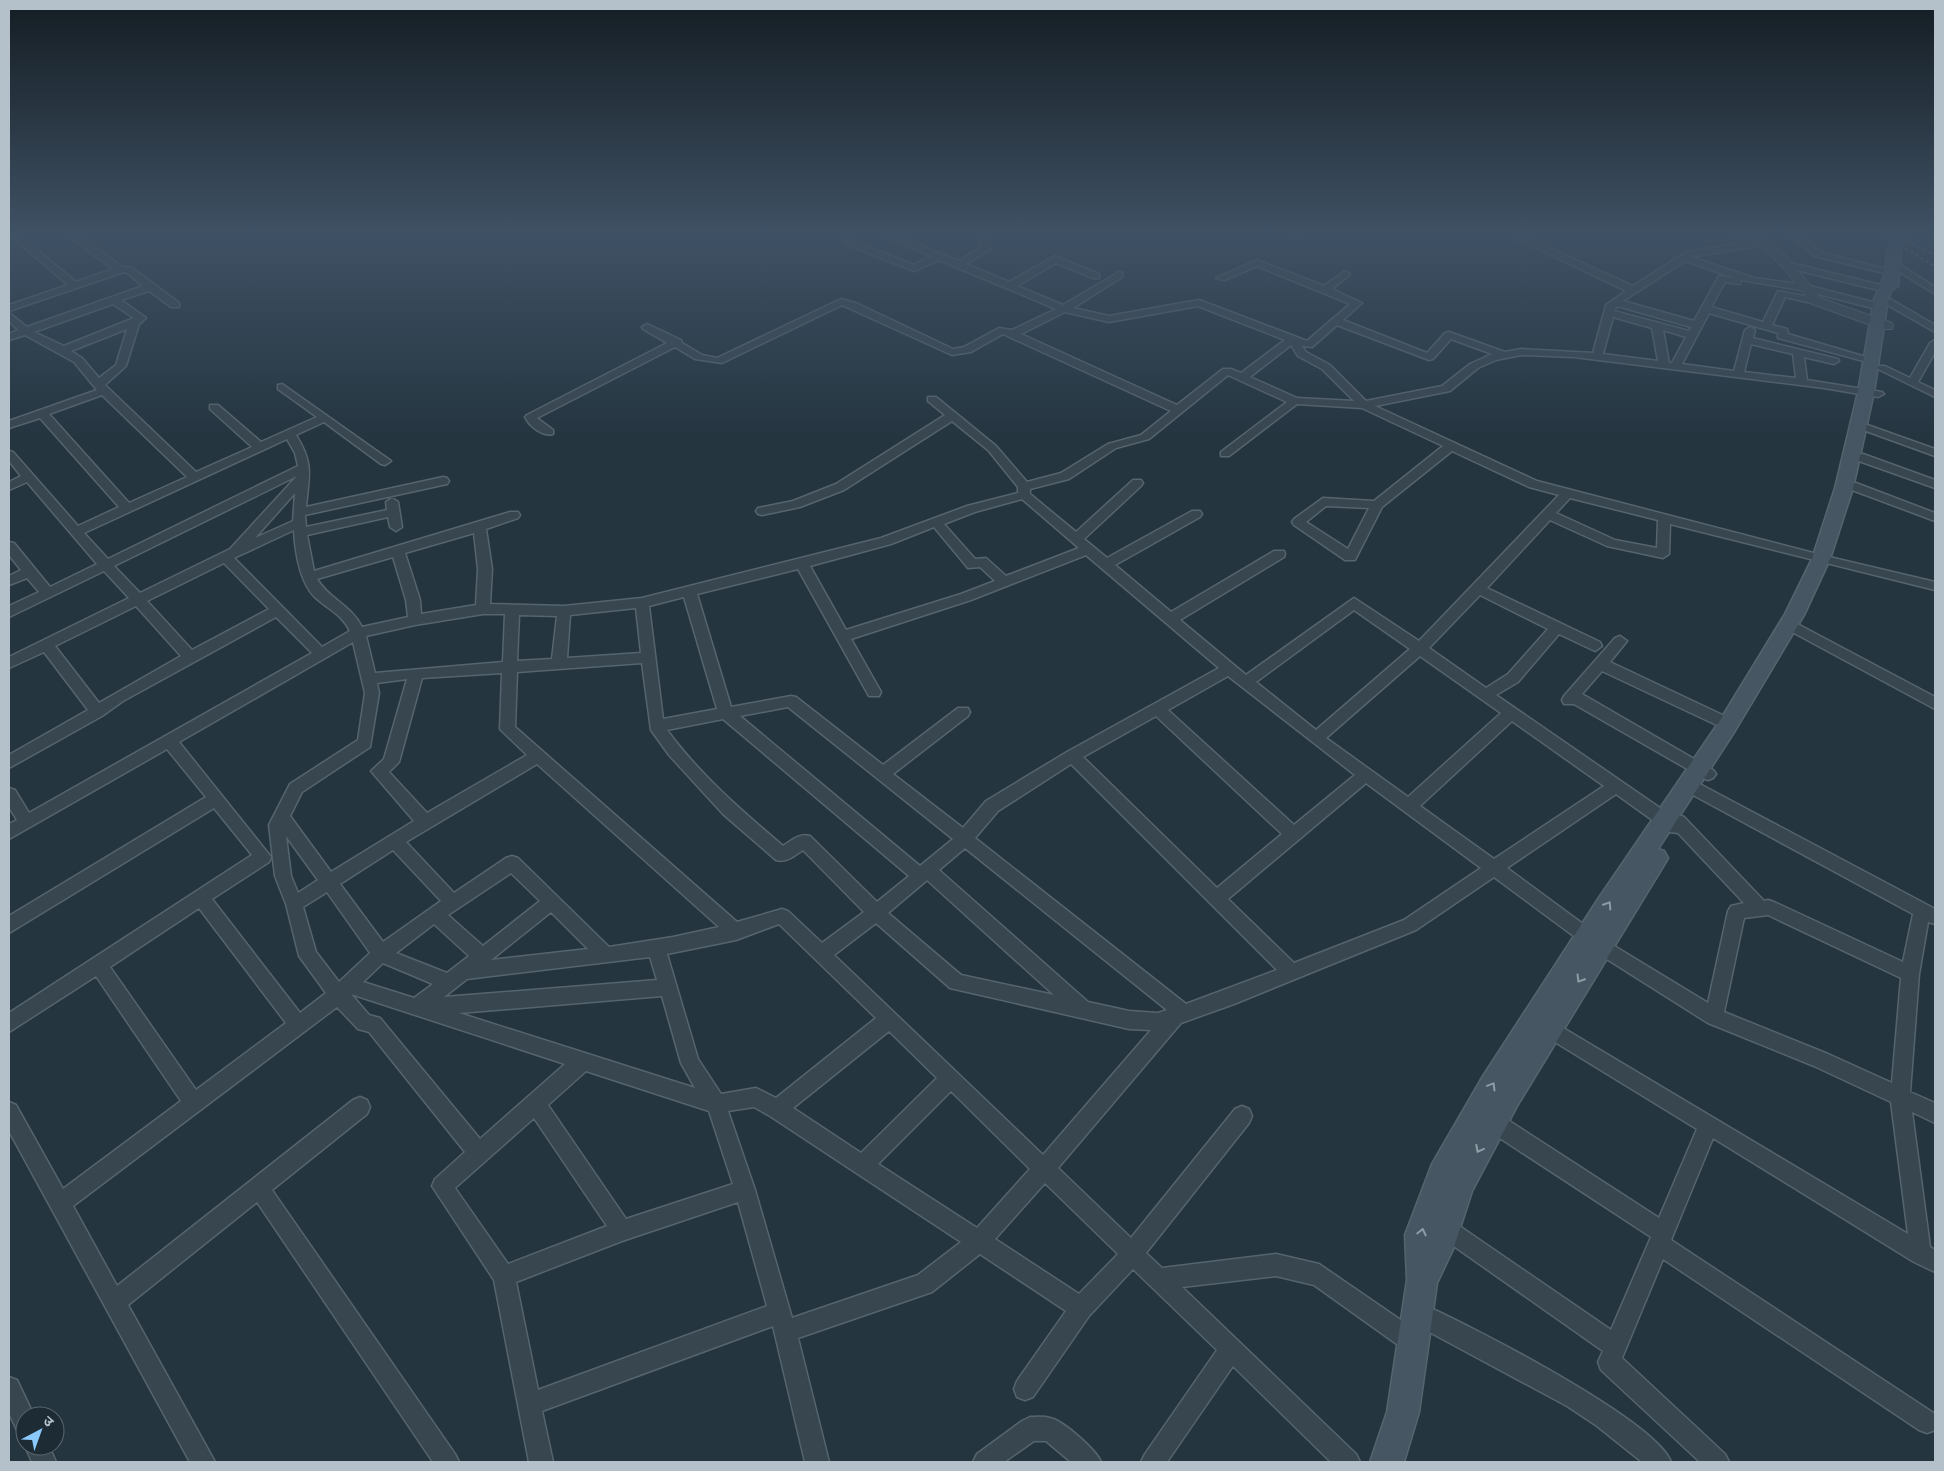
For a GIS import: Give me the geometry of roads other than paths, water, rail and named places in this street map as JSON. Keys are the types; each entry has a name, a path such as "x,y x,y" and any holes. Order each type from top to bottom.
{"main road":[{"path":"1828,561 1844,488 1864,427 1872,393 1874,366 1886,303"},
{"path":"1422,1280 1439,1248 1460,1185 1542,1024 1594,941 1673,823 1794,627 1828,561 1856,487 1863,458 1864,427"},
{"path":"1698,780 1728,724 1794,627"},
{"path":"1387,1462 1403,1412 1422,1280 1420,1235 1442,1174 1493,1085 1542,1024"}],"street":[{"path":"9,308 24,303"},
{"path":"9,337 106,303"},
{"path":"63,350 134,323 141,318 118,303"},
{"path":"172,303 175,305"},
{"path":"647,327 677,342 699,356 718,360 840,303"},
{"path":"843,303 952,352 967,350 1003,330 1178,410"},
{"path":"1049,303 1064,309 1109,319 1196,303"},
{"path":"1013,334 1075,303"},
{"path":"1201,303 1308,345 1356,303"},
{"path":"1597,357 1611,305 1614,303"},
{"path":"1632,303 1699,322"},
{"path":"1670,366 1699,322 1709,303"},
{"path":"1766,326 1777,303"},
{"path":"1898,303 1935,329"},
{"path":"1609,313 1657,326 1699,322 1752,322 1783,331 1782,336 1874,366 1935,394"},
{"path":"9,316 25,331 63,350 78,360 102,388 195,478"},
{"path":"1336,321 1429,357 1449,335 1504,355"},
{"path":"1738,375 1752,322"},
{"path":"9,425 102,388 121,366 134,323"},
{"path":"1657,326 1670,366"},
{"path":"1242,378 1292,339"},
{"path":"1292,339 1302,354 1326,367 1364,405 1533,484 1828,561 1935,586"},
{"path":"1747,340 1798,352 1874,366"},
{"path":"549,432 533,422 531,417 677,342"},
{"path":"1912,383 1935,344"},
{"path":"9,832 358,634 415,620 483,609 564,611 642,603 802,564 886,541 1065,476 1112,446 1145,437 1227,371 1295,401 1364,405 1446,389 1474,366 1493,357 1521,352 1597,357 1872,393"},
{"path":"1798,352 1802,383"},
{"path":"282,387 385,460"},
{"path":"932,399 992,448 1024,491 1076,539 1246,682 1316,738 1594,941 1714,1017 1821,1060 1935,1113"},
{"path":"1225,454 1295,401"},
{"path":"214,407 261,448"},
{"path":"41,412 127,509"},
{"path":"762,511 796,504 840,487 952,416"},
{"path":"76,532 324,418"},
{"path":"1864,427 1935,453"},
{"path":"289,434 301,453 304,472 299,523 309,577 320,595 343,610 350,617 358,634 372,693 365,743 296,788 281,816 277,825 283,876 294,904 308,956 343,990 364,1024 374,1024 478,1154"},
{"path":"1378,505 1323,502 1298,522 1350,557 1378,505 1451,446"},
{"path":"9,454 76,532 190,657"},
{"path":"1863,458 1935,484"},
{"path":"230,554 304,472"},
{"path":"9,612 304,472"},
{"path":"9,486 29,477"},
{"path":"9,663 230,554 299,523 391,493 443,481"},
{"path":"1076,539 1137,483"},
{"path":"1856,487 1935,517"},
{"path":"391,493 396,527"},
{"path":"1316,738 1419,649 1478,589 1566,494"},
{"path":"299,523 394,512"},
{"path":"1106,564 1196,514"},
{"path":"1548,514 1612,543 1663,554 1664,518"},
{"path":"309,577 514,515"},
{"path":"936,522 973,565 981,561 1004,582"},
{"path":"479,527 485,569 483,609"},
{"path":"9,546 48,593"},
{"path":"842,636 966,597 1089,549"},
{"path":"398,551 413,600 415,620"},
{"path":"230,554 278,610 321,654"},
{"path":"1172,618 1279,554"},
{"path":"802,564 874,692"},
{"path":"9,581 29,572"},
{"path":"1478,589 1595,646"},
{"path":"689,591 726,713 924,873 1083,1010"},
{"path":"642,603 656,726 674,752 729,809 782,855 804,841 876,913 956,982 1128,1020 1158,1022 1179,1015 1228,998 1410,925 1496,869 1616,786"},
{"path":"1246,682 1354,603 1616,786 1673,823 1761,910"},
{"path":"9,762 98,712 112,701 278,610"},
{"path":"512,610 507,729 736,932"},
{"path":"559,664 564,611"},
{"path":"1794,627 1935,704"},
{"path":"1485,695 1513,678 1557,628"},
{"path":"1620,641 1571,698 1698,780 1928,914 1910,974 1900,1096 1928,1259"},
{"path":"46,644 98,712"},
{"path":"369,678 416,672 647,658"},
{"path":"1600,664 1728,724"},
{"path":"821,954 876,913 964,839 992,806 1072,756 1229,668"},
{"path":"416,672 391,762 379,771 425,822"},
{"path":"656,726 791,701 964,839 1179,1015"},
{"path":"1158,709 1293,834"},
{"path":"882,774 963,712"},
{"path":"1409,806 1511,713"},
{"path":"9,1023 263,857 169,740"},
{"path":"294,904 425,822 538,756"},
{"path":"1072,756 1292,973"},
{"path":"1216,898 1366,774"},
{"path":"9,794 27,822"},
{"path":"9,925 216,799"},
{"path":"281,816 382,955 456,977 656,949 736,932 782,916 1043,1170 1348,1462"},
{"path":"394,841 454,903"},
{"path":"60,1203 298,1025 343,990 382,955 512,863 606,955"},
{"path":"202,898 298,1025"},
{"path":"417,1007 552,902"},
{"path":"1714,1017 1737,911 1761,910 1768,907 1910,974"},
{"path":"436,915 482,956"},
{"path":"656,949 690,1063 716,1104 744,1190 782,1322 816,1462"},
{"path":"98,965 194,1103"},
{"path":"417,1007 668,987"},
{"path":"343,990 417,1007 716,1104 756,1097 778,1109 1081,1308"},
{"path":"530,1404 782,1322 924,1284 978,1241 1179,1015"},
{"path":"778,1109 888,1020"},
{"path":"1542,1024 1928,1259"},
{"path":"541,1462 504,1276 442,1186 582,1062"},
{"path":"863,1165 950,1080"},
{"path":"535,1103 622,1231"},
{"path":"115,1302 360,1107"},
{"path":"9,1112 203,1462"},
{"path":"1025,1388 1081,1308 1132,1254 1242,1116"},
{"path":"1493,1122 1927,1422"},
{"path":"1708,1126 1609,1362 1717,1462"},
{"path":"258,1188 447,1462"},
{"path":"504,1276 622,1231 744,1190"},
{"path":"1445,1228 1616,1347"},
{"path":"1157,1279 1276,1265 1319,1275 1415,1327 1570,1395 1638,1441 1659,1462"},
{"path":"1153,1462 1231,1349"},
{"path":"9,1388 17,1406"},
{"path":"985,1462 1030,1429 1050,1429 1089,1462"}]}
